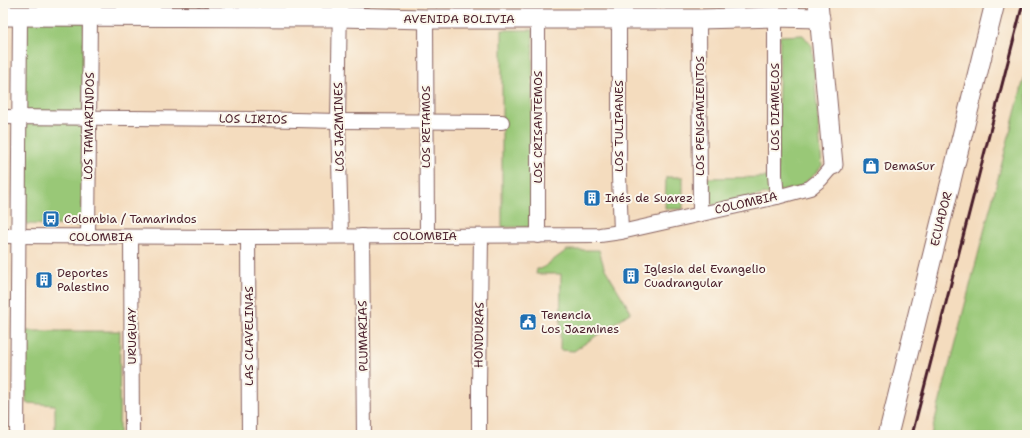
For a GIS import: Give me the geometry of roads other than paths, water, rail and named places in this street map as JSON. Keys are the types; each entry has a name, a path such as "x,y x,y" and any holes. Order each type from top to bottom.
{"street":[{"name":"ECUADOR","path":"888,435 995,3"},
{"name":"AVENIDA BOLIVIA","path":"11,16 90,16 340,10 426,19 700,19 775,18 819,10"},
{"name":"LOS JAZMINES","path":"340,10 338,121 341,236"},
{"path":"819,10 833,165"},
{"path":"11,16 19,117 17,435"},
{"name":"LOS TAMARINDOS","path":"88,236 90,16"},
{"name":"LOS DIAMELOS","path":"775,18 775,175 777,197"},
{"name":"LOS RETAMOS","path":"426,19 427,236"},
{"name":"LOS CRISANTEMOS","path":"538,19 538,236"},
{"name":"LOS TULIPANES","path":"618,19 618,176 621,232"},
{"name":"LOS PENSAMIENTOS","path":"700,19 700,214"},
{"name":"LOS LIRIOS","path":"3,117 502,122"},
{"name":"COLOMBIA","path":"3,236 248,237 600,235 621,232 777,197 810,188 821,179 833,165"},
{"name":"PLUMARIAS","path":"362,236 364,435"},
{"name":"HONDURAS","path":"479,435 481,236"},
{"name":"URUGUAY","path":"132,237 132,435"},
{"name":"LAS CLAVELINAS","path":"248,237 249,435"}],"railway":[{"path":"912,435 1023,3"}],"place":[{"name":"DemaSur","path":"871,166"},
{"name":"Inés de Suarez","path":"592,198"},
{"name":"Colombia / Tamarindos","path":"51,219"},
{"name":"Iglesia del Evangelio Cuadrangular","path":"631,276"},
{"name":"Deportes Palestino","path":"44,280"},
{"name":"Tenencia Los Jazmines","path":"528,322"}]}
